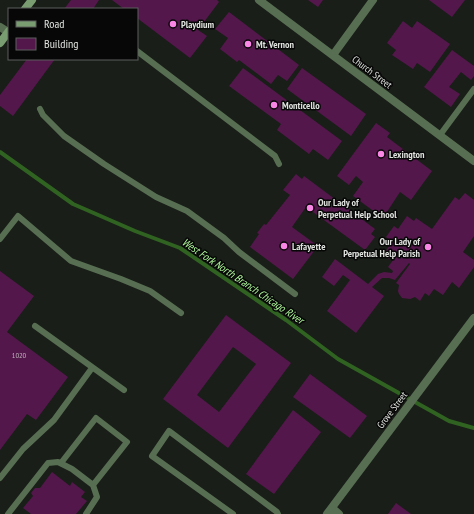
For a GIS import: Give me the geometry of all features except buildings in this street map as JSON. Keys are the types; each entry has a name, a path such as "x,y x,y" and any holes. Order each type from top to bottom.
{"main road":[{"path":"26,8 32,0"},
{"path":"0,43 8,32"}],"street":[{"name":"Church Street","path":"259,0 474,161"},
{"path":"333,55 373,0"},
{"name":"Grove Street","path":"329,511 474,318"},
{"path":"329,511 339,514"}],"lane":[{"path":"138,52 275,156 279,164"},
{"path":"440,135 474,90"},
{"path":"40,109 64,136 104,164 156,197 188,211 295,294"},
{"path":"0,239 18,216 71,261 150,291 181,313"},
{"path":"34,326 124,390"},
{"path":"0,478 23,449 54,420 92,368"},
{"path":"60,463 96,418 127,442 93,485"},
{"path":"233,514 152,456 169,430 278,514"},
{"path":"8,514 48,463 58,462 72,469 93,485 97,497 86,514"}],"waterway":[{"name":"West Fork North Branch Chicago River","path":"0,152 73,204 135,231 180,248 286,320 338,359 449,421 474,428"}],"place":[{"name":"Playdium","path":"173,24"},
{"name":"Mt. Vernon","path":"248,44"},
{"name":"Monticello","path":"274,105"},
{"name":"Lexington","path":"381,154"},
{"name":"Our Lady of Perpetual Help School","path":"310,208"},
{"name":"Lafayette","path":"284,246"},
{"name":"Our Lady of Perpetual Help Parish","path":"428,247"}]}
